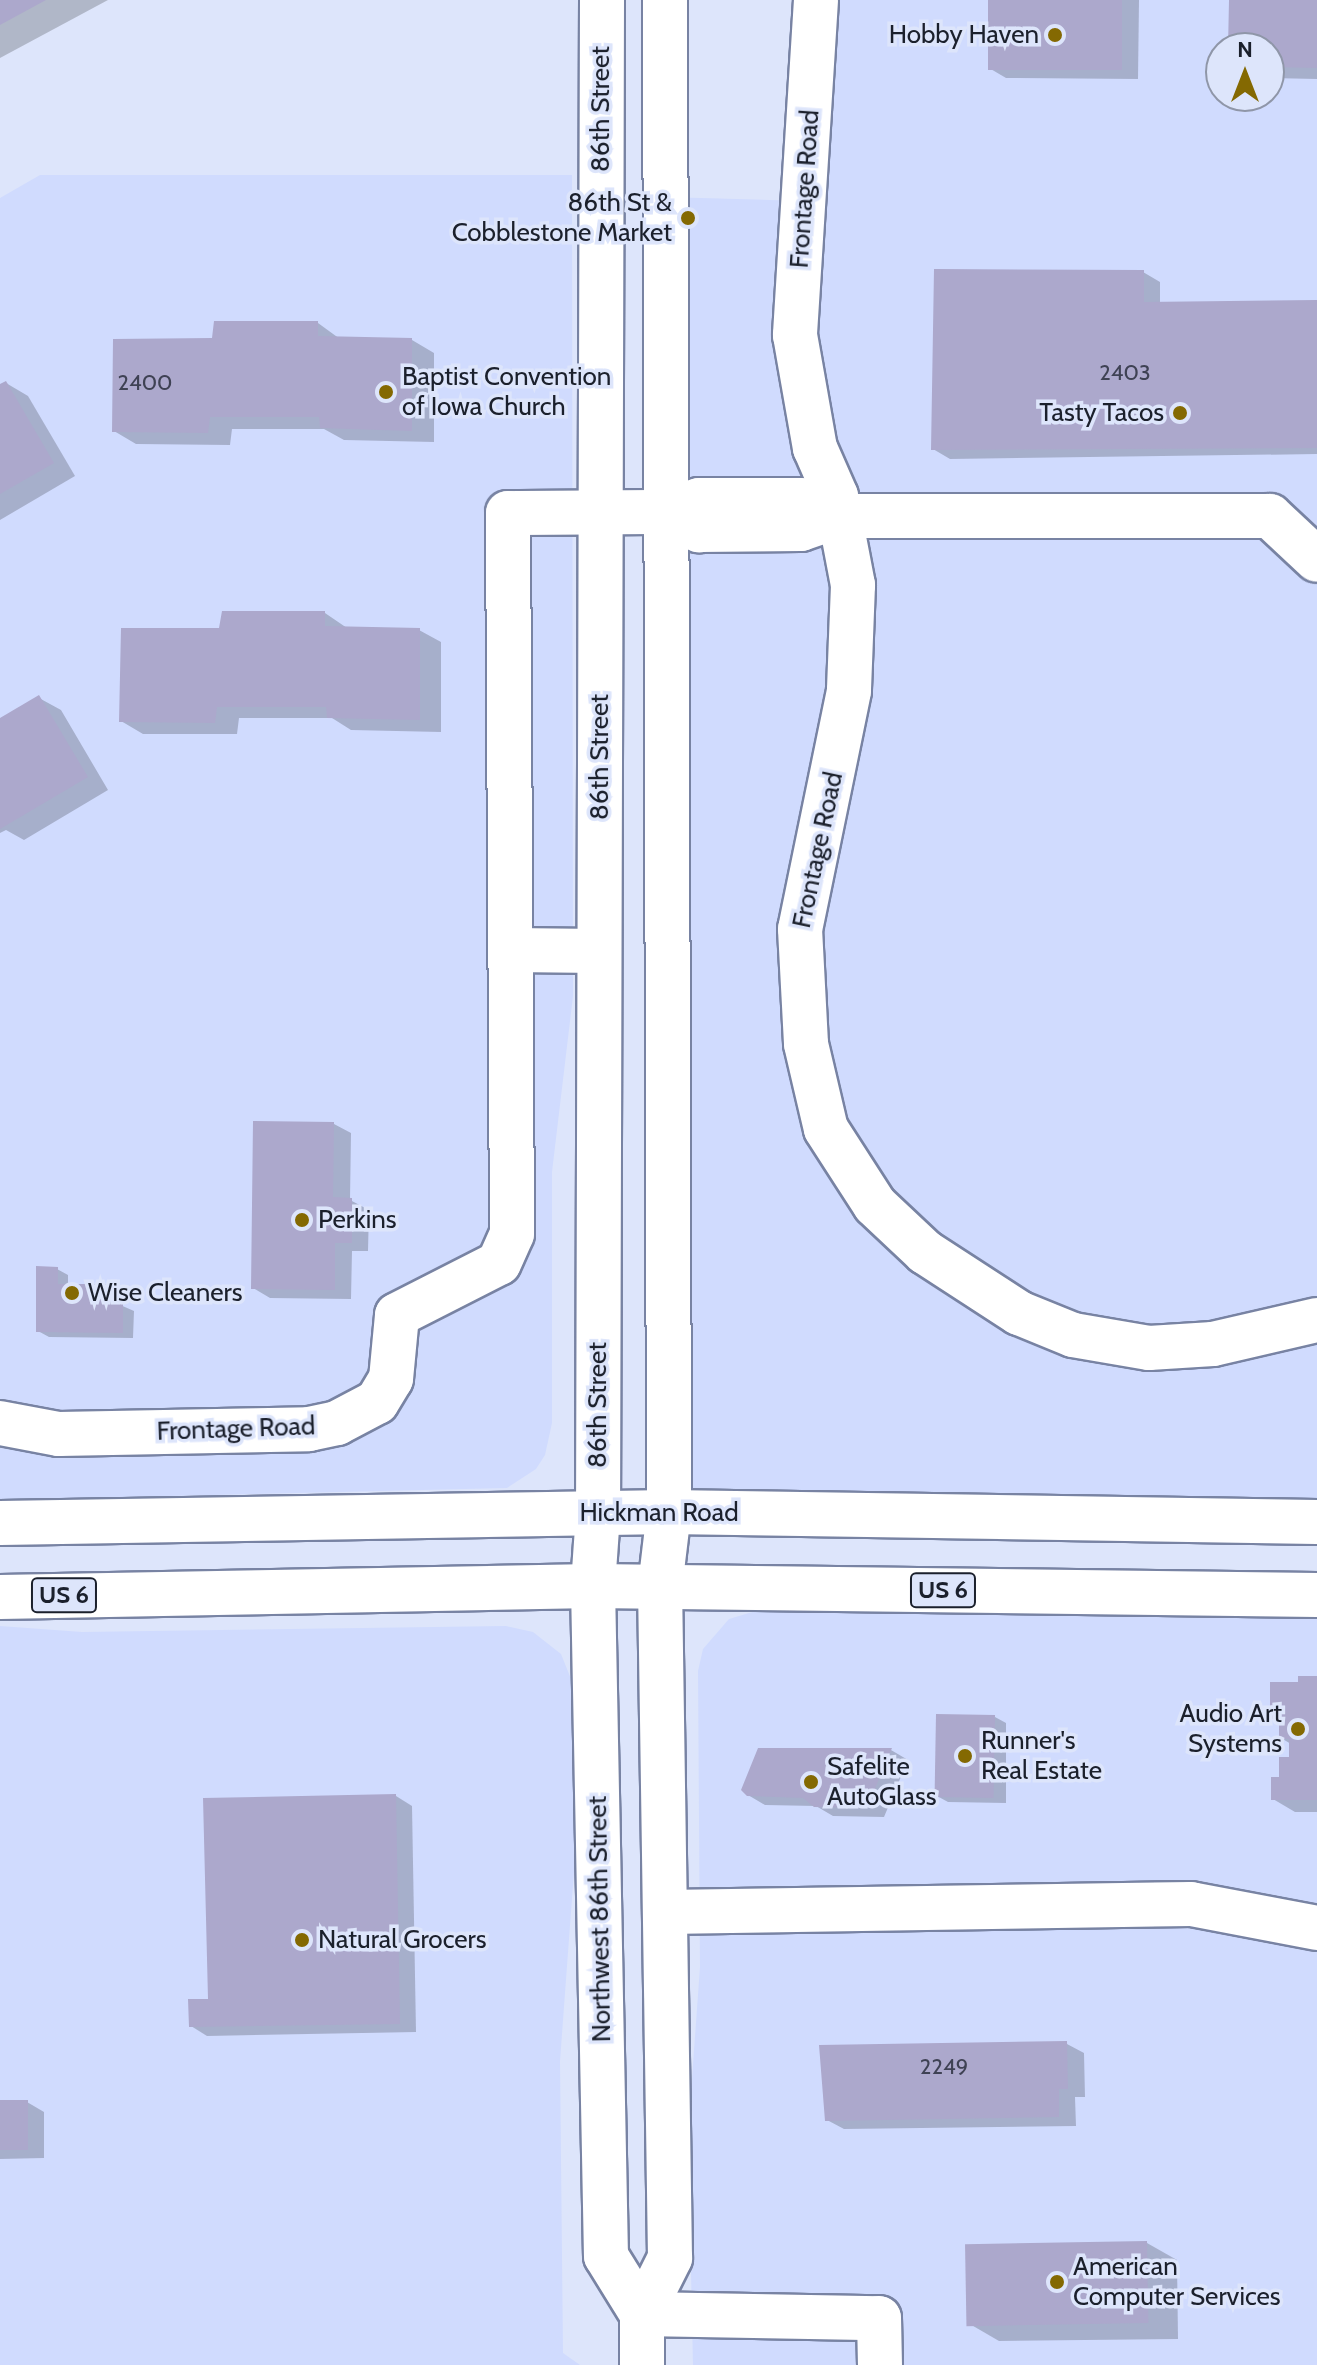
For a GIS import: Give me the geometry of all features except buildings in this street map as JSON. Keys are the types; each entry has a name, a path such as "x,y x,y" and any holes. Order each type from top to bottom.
{"main road":[{"name":"86th Street","path":"598,1514 602,0"},
{"path":"642,2365 642,2314 670,2258 660,1587 669,1512 665,0"},
{"name":"Frontage Road","path":"816,0 795,335 815,448 839,516 853,585 849,691 800,929 799,980 818,1099 826,1129 875,1205 925,1252 1019,1313 1073,1335 1149,1348 1213,1344 1317,1320"},
{"name":"Frontage Road","path":"0,1423 59,1434 309,1429 357,1416 377,1402 391,1379 397,1315 499,1263 512,1234 508,513 666,512 699,500 801,500 839,516"},
{"path":"839,516 1270,516 1317,560"},
{"path":"512,950 599,951"},
{"name":"Hickman Road","path":"0,1523 669,1512 1317,1522"},
{"name":"Northwest 86th Street","path":"598,1514 593,1586 606,2256 642,2314"},
{"name":"US 6","path":"0,1597 593,1586 1317,1595"},
{"path":"666,1912 1191,1904 1317,1928"},
{"path":"642,2314 879,2318 880,2365"}],"shaded area":[{"path":"816,0 1317,0 1317,1522 669,1512 665,197 804,201"},
{"path":"40,175 572,175 573,996 552,1172 552,1423 545,1455 536,1469 507,1488 0,1500 0,198"},
{"path":"769,1607 1317,1615 1317,2365 693,2365 688,2134 700,1967 698,1671 703,1649 729,1619"},
{"path":"0,1626 82,1632 506,1626 533,1632 561,1654 573,1684 575,1858 560,2061 563,2353 580,2365 0,2365"}],"place":[{"name":"Hobby Haven","path":"1055,35"},
{"name":"86th St & Cobblestone Market","path":"688,218"},
{"name":"Baptist Convention of Iowa Church","path":"386,392"},
{"name":"Tasty Tacos","path":"1180,413"},
{"name":"Perkins","path":"302,1220"},
{"name":"Wise Cleaners","path":"72,1293"},
{"name":"Audio Art Systems","path":"1298,1729"},
{"name":"Runner's Real Estate","path":"965,1756"},
{"name":"Safelite AutoGlass","path":"811,1782"},
{"name":"Natural Grocers","path":"302,1940"},
{"name":"American Computer Services","path":"1057,2282"}]}
